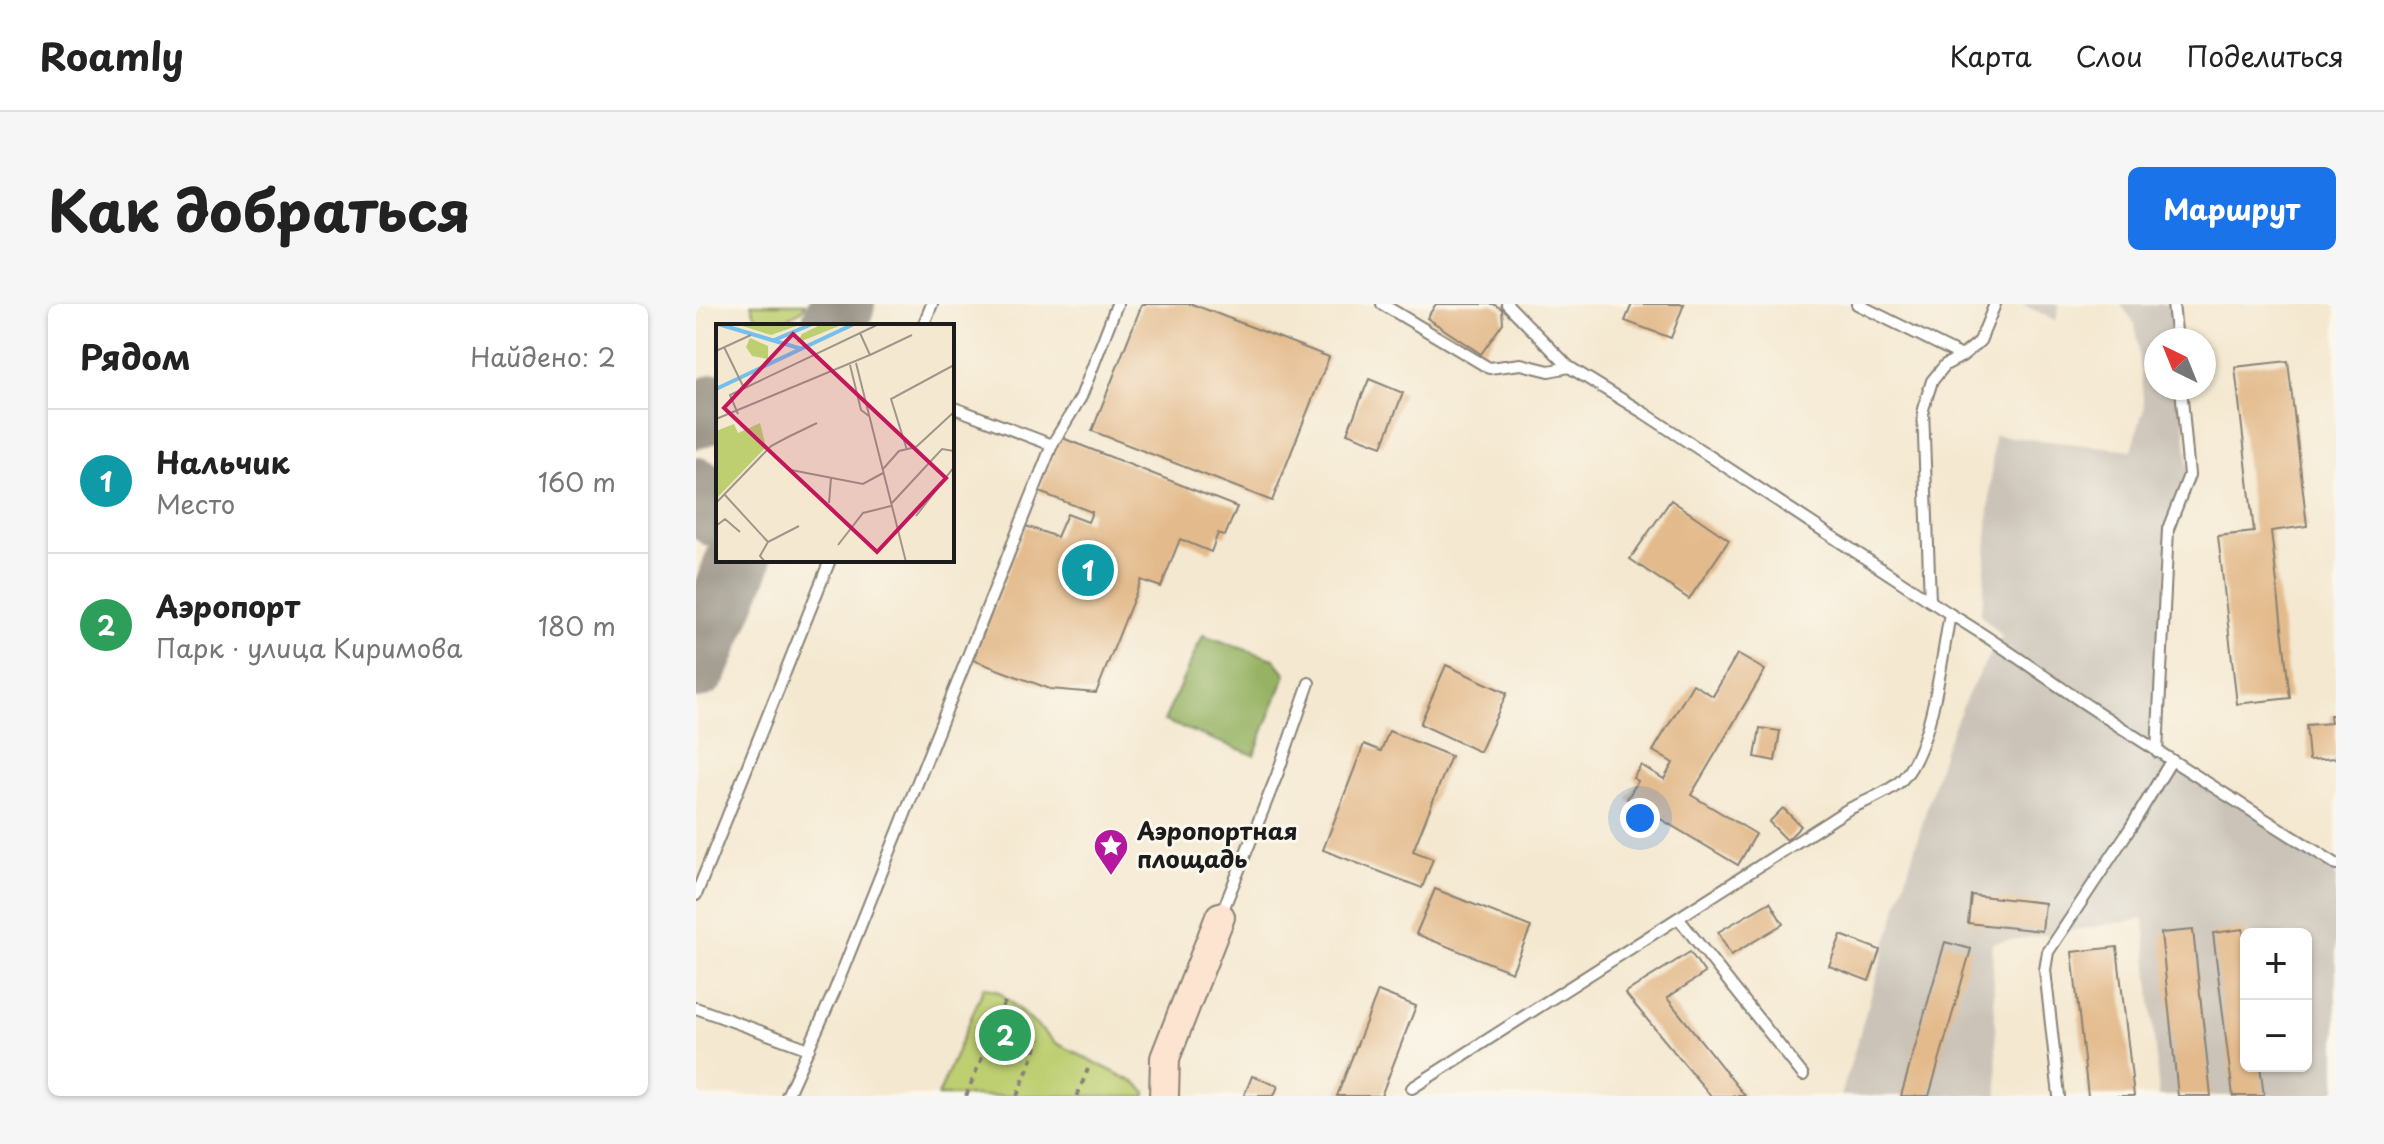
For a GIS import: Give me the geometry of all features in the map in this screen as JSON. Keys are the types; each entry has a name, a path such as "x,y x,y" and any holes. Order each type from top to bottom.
{"main road":[{"path":"1164,1096 1165,1058 1220,917"}],"lane":[{"path":"924,324 932,304"},
{"path":"787,1096 834,992 1052,445 1081,397 1117,304"},
{"path":"1382,304 1489,368 1521,364 1549,371 1569,367"},
{"path":"1507,304 1569,367 1950,614 1997,641 2022,663 2157,752 2336,864"},
{"path":"1857,304 1962,356"},
{"path":"1930,601 1923,409 1932,381 1945,365 1980,341 1995,304"},
{"path":"2173,304 2176,328"},
{"path":"2157,752 2168,529 2189,475 2182,400"},
{"path":"954,408 1052,445"},
{"path":"696,895 700,871 829,562"},
{"path":"1412,1088 1847,810 1898,784 1913,765 1929,725 1950,614"},
{"path":"1220,917 1277,775 1309,683"},
{"path":"2059,1096 2045,970 2048,952 2171,761"},
{"path":"1679,919 1803,1075"},
{"path":"696,1008 809,1049"}],"path":[{"path":"966,1096 1005,1001"},
{"path":"1017,1096 1040,1039"},
{"path":"1077,1096 1088,1069"}],"shaded area":[{"path":"2022,304 2059,304 2056,321"},
{"path":"2121,304 2173,304 2176,328 2144,328 2144,400 2182,400 2189,475 2168,529 2157,752 2336,864 2336,1096 2159,1096 2144,919 1992,943 1998,1096 1841,1096 1945,747 1968,694 1997,641 2003,637 1980,614 1994,435 2132,450 2144,407 2135,324"}],"green space":[{"path":"751,304 805,304 804,308 780,324 758,324"},
{"path":"1203,635 1274,659 1286,674 1254,755 1164,721"},
{"path":"984,987 999,992 1056,1043 1138,1084 1146,1096 938,1096"}],"building":[{"path":"1142,304 1192,304 1329,357 1272,501 1092,431"},
{"path":"1436,304 1493,304 1502,309 1503,323 1481,354 1427,318"},
{"path":"1632,304 1684,304 1671,338 1625,321"},
{"path":"2288,361 2307,526 2271,531 2290,698 2237,704 2218,536 2254,532 2235,367"},
{"path":"1369,379 1403,393 1382,446 1347,433"},
{"path":"1060,437 1237,507 1225,536 1218,533 1211,552 1180,539 1161,587 1141,580 1096,693 1050,689 973,660 1026,526 1057,537 1067,514 1088,522 1092,512 1039,492"},
{"path":"1671,500 1729,540 1689,599 1630,559"},
{"path":"1737,654 1765,670 1691,795 1756,834 1738,865 1627,799 1638,781 1633,778 1641,765 1664,779 1673,763 1653,751 1693,684 1713,696"},
{"path":"1446,665 1507,693 1480,752 1420,724"},
{"path":"2330,715 2336,715 2336,758 2309,760 2306,725 2331,723"},
{"path":"1760,728 1780,731 1775,761 1755,757"},
{"path":"1389,731 1451,756 1413,851 1433,859 1422,888 1323,850 1364,744 1381,751"},
{"path":"1783,808 1801,826 1787,840 1769,822"},
{"path":"1435,889 1531,927 1512,972 1416,934"},
{"path":"1971,895 2045,903 2042,931 1968,923"},
{"path":"1770,902 1783,924 1731,955 1718,932"},
{"path":"2240,929 2240,1072 2261,1072 2264,1096 2233,1096 2213,933"},
{"path":"2193,930 2211,1096 2178,1096 2161,933"},
{"path":"1841,935 1880,950 1869,981 1829,966"},
{"path":"1945,942 1971,949 1929,1096 1901,1096"},
{"path":"2117,947 2134,1096 2088,1096 2072,952"},
{"path":"1690,952 1705,973 1667,998 1745,1096 1711,1096 1625,993"},
{"path":"1378,991 1416,1006 1381,1096 1337,1096"},
{"path":"1252,1076 1278,1086 1274,1096 1244,1096"}],"taxiway":[{"path":"835,324 842,304"},
{"path":"696,416 716,407"},
{"path":"696,490 716,512"},
{"path":"696,666 738,562"}],"place":[{"name":"Нальчик","path":"1088,570"},
{"name":"Аэропортная площадь","path":"1111,877"},
{"name":"Аэропорт","path":"1005,1035"}]}
